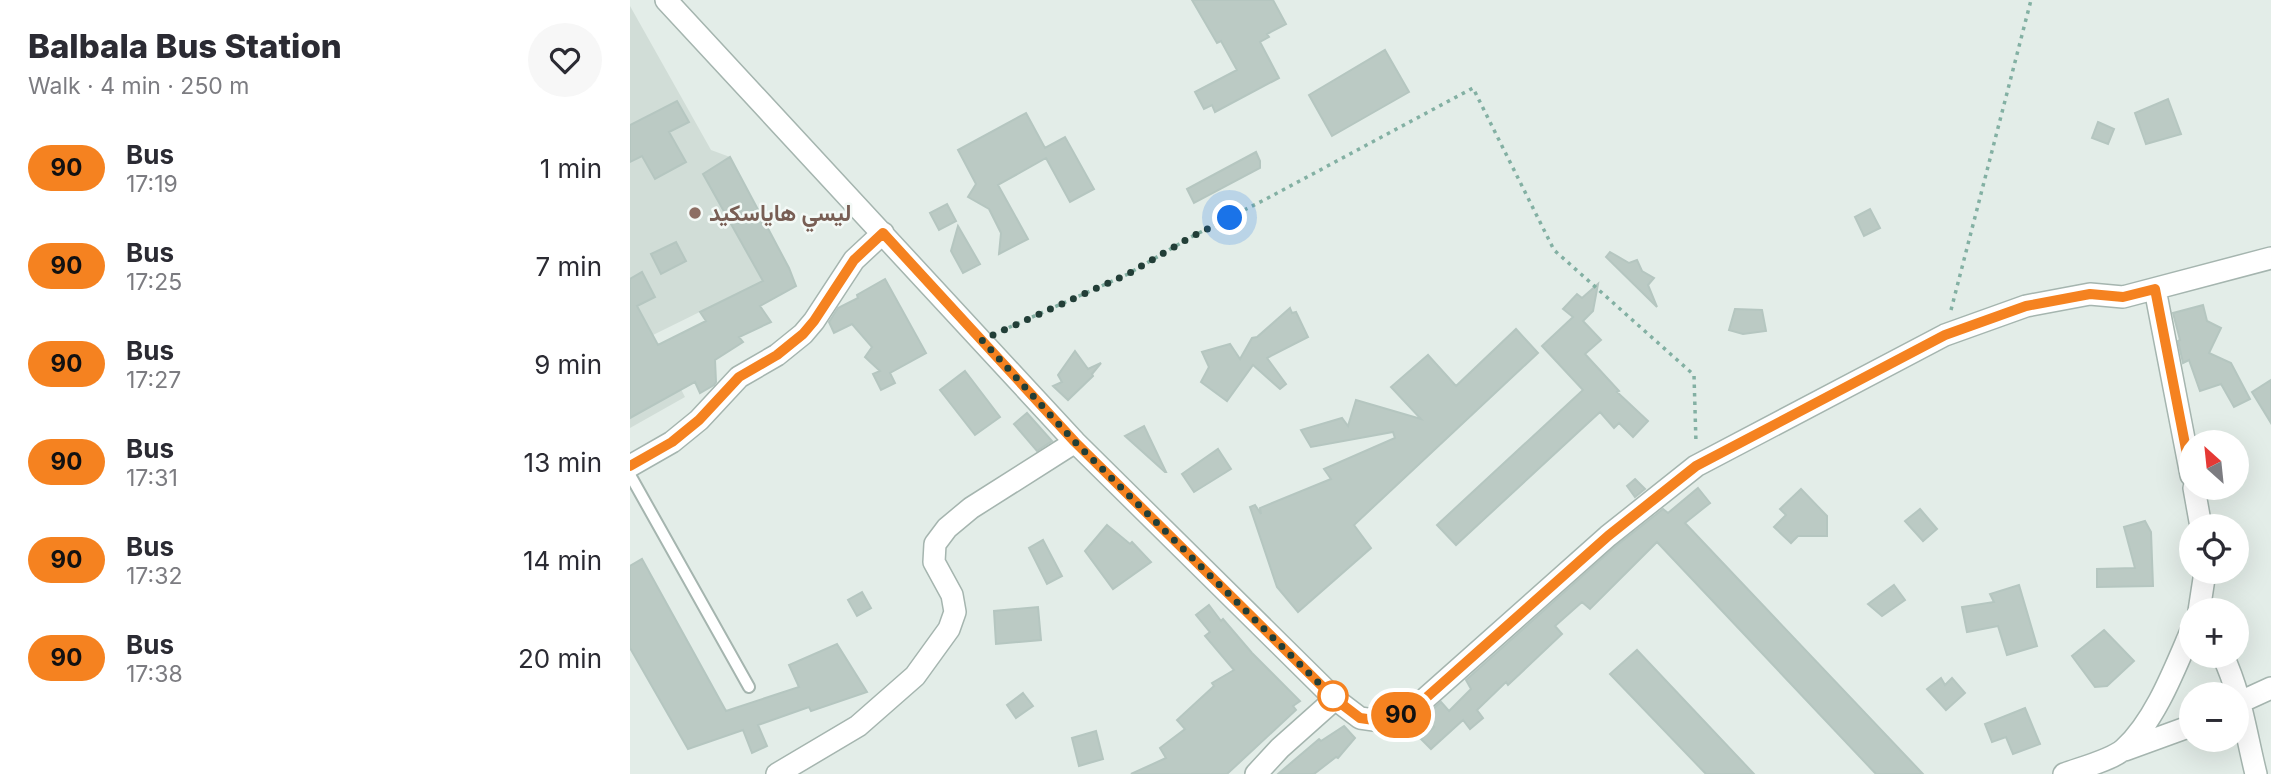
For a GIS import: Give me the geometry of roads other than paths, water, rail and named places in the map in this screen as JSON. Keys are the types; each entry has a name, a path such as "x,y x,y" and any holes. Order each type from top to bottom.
{"street":[{"path":"666,0 1075,442 1335,699 1360,718 1388,722 1418,705 1608,536 1696,466 1945,335 2026,306 2090,294 2123,297 2271,258"},
{"path":"630,466 672,442 699,420 739,377 777,355 803,334 848,268 883,233"},
{"path":"2155,289 2182,430"},
{"path":"777,774 858,726 915,676 949,629 955,612 952,595 934,562 935,544 947,528 971,508 1075,442"},
{"path":"2123,750 2145,724 2179,658"},
{"path":"2249,698 2271,688"},
{"path":"1256,774 1280,748 1335,699"},
{"path":"2064,774 2179,730"},
{"path":"2249,745 2256,774"}],"lane":[{"path":"630,475 749,687"}],"place":[{"name":"ليسي هاياسكيد","path":"695,213"}]}
